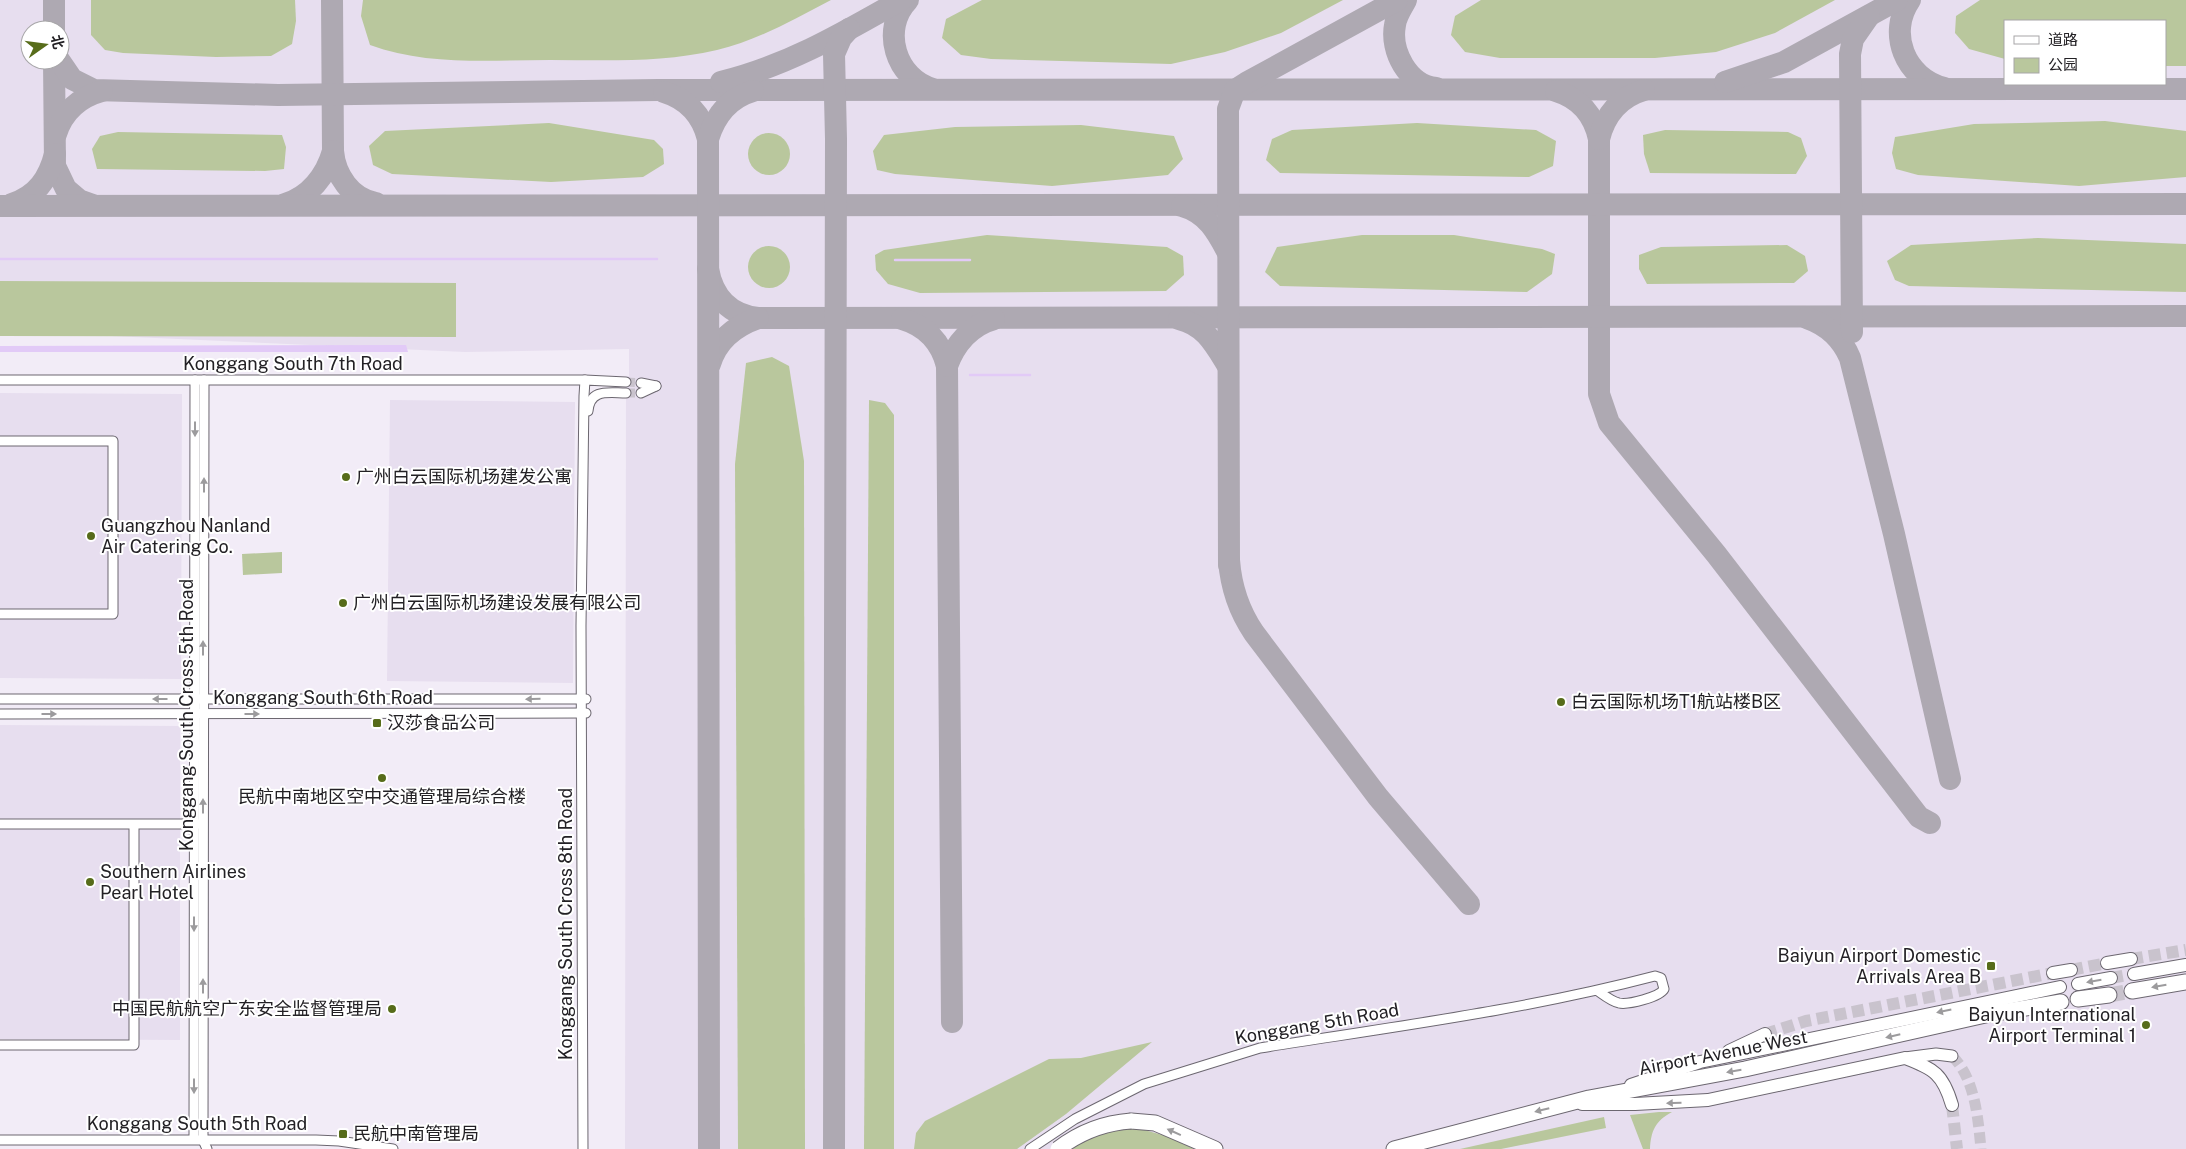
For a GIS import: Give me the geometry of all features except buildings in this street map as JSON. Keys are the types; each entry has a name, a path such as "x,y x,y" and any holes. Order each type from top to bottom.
{"highway":[{"path":"2132,990 2186,982"},
{"path":"2078,991 2109,995"},
{"name":"Airport Avenue West","path":"1394,1149 1589,1098 1745,1069 1990,1014 2060,994"},
{"path":"1058,1149 1086,1130 1103,1124 1131,1121 1155,1123 1215,1149"}],"main road":[{"path":"2107,963 2130,959"},
{"path":"2134,974 2186,965"},
{"path":"2053,973 2071,970"},
{"path":"2078,991 2111,978"},
{"path":"1700,1062 2060,994"},
{"path":"1589,1098 1700,1062 1765,1034"},
{"path":"1567,1104 1635,1104 1708,1100 1905,1058 1928,1067 1939,1075 1947,1088 1952,1105"}],"street":[{"name":"Konggang South 7th Road","path":"0,380 585,380 626,382"},
{"name":"Konggang South Cross 5th Road","path":"199,380 199,1140"},
{"path":"584,699 585,380"},
{"path":"641,382 656,386 641,393"},
{"path":"584,699 589,403 593,397 602,393 626,393"},
{"path":"0,441 113,442 113,614 0,614"},
{"name":"Konggang South 6th Road","path":"0,699 584,699"},
{"name":"Konggang South Cross 8th Road","path":"584,699 586,1147"},
{"name":"Konggang South 6th Road","path":"0,714 584,713"},
{"path":"0,824 199,825"},
{"path":"0,1045 134,1045 134,825"},
{"name":"Konggang 5th Road","path":"1030,1149 1075,1119 1144,1084 1260,1048 1504,1009 1598,991 1655,976 1661,978 1664,989 1659,995 1625,1004 1610,1000 1598,991"},
{"path":"1905,1058 1936,1054 1952,1056"},
{"path":"1075,1119 1073,1134 1075,1149"},
{"path":"1046,1139 1065,1149"},
{"name":"Konggang South 5th Road","path":"0,1140 339,1141 393,1149"},
{"path":"199,1140 207,1149"}],"shaded area":[{"path":"0,0 2186,0 2186,1149 625,1149 626,377 629,376 629,349 465,352 0,331"},
{"path":"406,345 408,352 0,352 0,346"},
{"name":"Guangzhou Nanland Air Catering Co.","path":"0,393 182,394 181,679 0,678"},
{"path":"390,400 575,402 573,683 387,681"},
{"name":"Southern Airlines Pearl Hotel","path":"0,725 180,726 180,1040 0,1039"}],"green space":[{"path":"91,0 295,0 296,21 292,44 271,56 216,57 123,53 105,50 91,35"},
{"path":"363,0 831,0 775,29 746,41 696,54 634,60 482,61 413,56 391,52 370,45 361,16"},
{"path":"982,0 1343,0 1281,33 1225,52 1171,64 991,59 961,55 942,38 946,19"},
{"path":"1481,0 1835,0 1775,33 1716,52 1655,58 1500,58 1465,52 1451,35 1455,16"},
{"path":"1980,0 2186,0 2186,66 2166,66 2166,20 2004,20 2004,59 1969,49 1955,33 1956,16"},
{"path":"2105,121 2186,131 2186,177 2079,186 1918,175 1896,169 1892,153 1895,137 1974,124"},
{"path":"549,123 654,140 663,149 664,164 643,177 551,182 392,174 373,165 369,146 385,131"},
{"path":"1417,123 1536,130 1556,141 1553,166 1529,177 1280,173 1266,160 1272,139 1292,130"},
{"path":"1081,125 1174,136 1183,159 1168,175 1052,186 895,174 877,170 873,151 884,135 955,127"},
{"path":"1665,130 1788,132 1801,138 1807,156 1796,174 1650,173 1644,154 1643,135"},
{"path":"118,132 282,135 286,147 284,169 265,171 97,169 92,149 100,136"},
{"path":"769,133 784,139 790,154 784,169 769,175 754,169 748,154 754,139"},
{"path":"987,235 1167,247 1183,256 1184,275 1166,291 920,293 888,284 876,270 875,255 884,250"},
{"path":"1362,235 1454,235 1542,249 1555,254 1552,274 1527,292 1280,286 1265,272 1277,247"},
{"path":"2038,238 2186,244 2186,292 1909,286 1895,280 1887,261 1911,245"},
{"path":"1787,245 1805,256 1808,271 1794,283 1647,284 1639,269 1639,255 1661,247"},
{"path":"769,246 784,252 790,267 784,282 769,288 754,282 748,267 754,252"},
{"path":"0,281 456,283 456,337 0,336"},
{"path":"772,357 789,366 804,461 805,1149 738,1149 735,464 746,363"},
{"path":"869,400 885,403 894,415 894,1149 864,1149"},
{"path":"282,552 282,573 243,575 242,554"},
{"path":"1152,1042 1066,1114 1017,1149 914,1149 916,1133 925,1121 1049,1059 1081,1058"},
{"path":"1672,1112 1666,1115 1655,1127 1651,1137 1650,1149 1643,1149 1630,1115"},
{"path":"1604,1117 1606,1128 1501,1149 1460,1149"},
{"path":"1121,1127 1141,1129 1166,1136 1194,1149 1068,1149 1078,1141"}],"waterway":[{"path":"0,259 657,259"},
{"path":"895,260 970,260"},
{"path":"970,375 1030,375"}],"taxiway":[{"path":"54,0 54,20"},
{"path":"332,0 333,151"},
{"path":"721,82 792,58 901,0"},
{"path":"908,0 900,12 895,25 896,52 901,64 910,75 920,83 933,89"},
{"path":"1229,565 1228,109 1235,90 1397,0"},
{"path":"1406,0 1395,25 1394,35 1398,56 1409,74 1417,81 1436,88"},
{"path":"1725,82 1784,62 1897,0"},
{"path":"1910,0 1903,13 1900,26 1900,40 1904,53 1919,75 1930,83 1944,88"},
{"path":"1852,332 1850,54 1853,39 1869,16"},
{"path":"834,1149 836,139 834,54 841,38 849,29"},
{"path":"54,70 55,166 66,189 79,200 93,205"},
{"path":"66,70 72,79 94,90 278,95 658,90 2186,89"},
{"path":"1599,139 1605,122 1615,108 1628,97 1644,90"},
{"path":"56,134 63,119 73,106 87,97 102,91"},
{"path":"709,1149 708,139 724,109 737,98 753,91"},
{"path":"1556,91 1572,98 1584,109 1593,122 1599,139 1599,394 1609,423 1716,554 1919,817 1930,823"},
{"path":"664,92 680,99 698,115 708,139"},
{"path":"285,204 294,201 309,191 326,169 333,151 337,169 346,184 359,197 376,203"},
{"path":"12,204 21,201 41,185 49,171 55,154"},
{"path":"0,206 2186,204"},
{"path":"1182,206 1191,209 1205,218 1220,238 1228,253"},
{"path":"708,269 714,288 724,303 739,313 758,318 2186,316"},
{"path":"710,364 717,348 728,335 742,325 758,318"},
{"path":"1807,318 1833,334 1843,345 1850,358 1894,534 1950,779"},
{"path":"902,319 918,326 931,336 941,350 947,366 952,1022"},
{"path":"947,366 954,350 965,336 978,326 994,319"},
{"path":"1179,319 1203,331 1214,343 1228,366"},
{"path":"1229,560 1237,598 1244,616 1254,633 1378,797 1469,904"}],"tunnel":[{"path":"626,382 641,383"},
{"path":"626,393 641,393"},
{"path":"2131,959 2186,950"},
{"path":"2071,970 2107,963"},
{"path":"1765,1034 1806,1021 2053,973"},
{"path":"2111,978 2134,974"},
{"path":"2109,995 2132,991"},
{"path":"1952,1056 1966,1075 1974,1099 1981,1149"},
{"path":"1952,1105 1957,1149"}],"place":[{"name":"广州白云国际机场建发公寓","path":"346,477"},
{"name":"Guangzhou Nanland Air Catering Co.","path":"91,536"},
{"name":"广州白云国际机场建设发展有限公司","path":"343,603"},
{"name":"白云国际机场T1航站楼B区","path":"1561,702"},
{"name":"汉莎食品公司","path":"377,723"},
{"name":"民航中南地区空中交通管理局综合楼","path":"382,778"},
{"name":"Southern Airlines Pearl Hotel","path":"90,882"},
{"name":"Baiyun Airport Domestic Arrivals Area B","path":"1991,966"},
{"name":"中国民航航空广东安全监督管理局","path":"392,1009"},
{"name":"Baiyun International Airport Terminal 1","path":"2146,1025"},
{"name":"民航中南管理局","path":"343,1134"}]}
